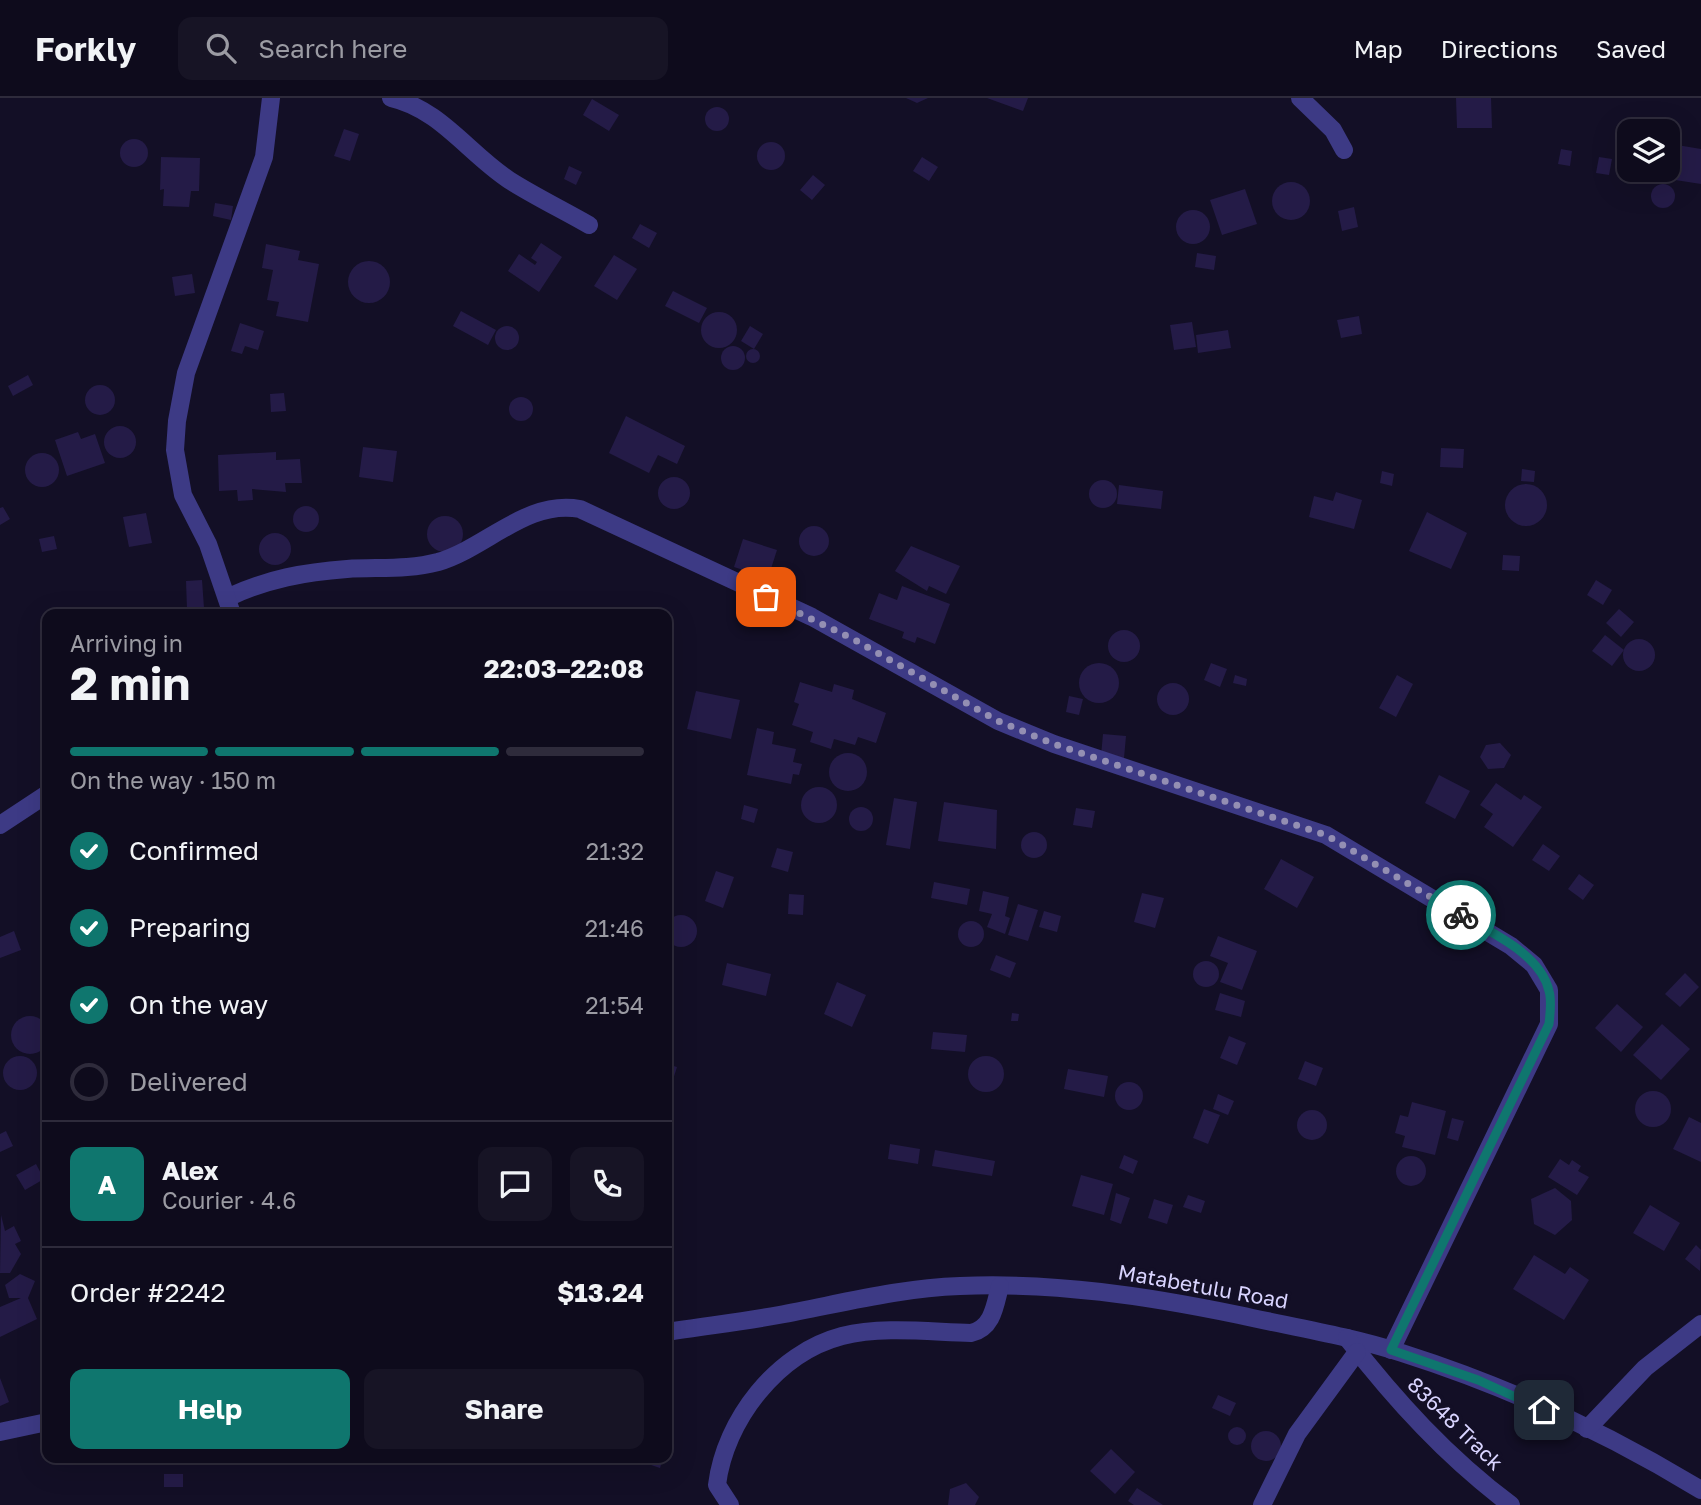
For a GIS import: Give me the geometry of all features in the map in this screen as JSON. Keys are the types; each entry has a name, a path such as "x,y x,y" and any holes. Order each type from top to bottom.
{"street":[{"path":"271,98 264,157 187,373 177,421 175,450 183,495 230,606 281,577 347,569 407,568 436,563 466,553 524,518 550,507 580,509 812,617 998,721 1054,744 1326,835 1511,946 1543,977 1549,990 1549,1024 1391,1350"},
{"path":"391,98 412,103 432,114 478,157 510,180 589,225"},
{"path":"1300,98 1333,130 1344,150"},
{"path":"0,825 42,797"},
{"name":"Matabetulu Road","path":"672,1331 779,1315 853,1299 958,1286 1054,1287 1150,1297 1352,1345 1391,1350 1478,1380 1639,1452 1701,1490"},
{"path":"730,1505 717,1485 727,1447 746,1407 797,1356 840,1336 880,1330 971,1334 981,1331 989,1323 1000,1286"},
{"path":"1587,1429 1645,1368 1701,1324"},
{"path":"1262,1505 1297,1434 1352,1345"},
{"name":"83648 Track","path":"1352,1345 1423,1430 1469,1474 1511,1505"},
{"path":"0,1432 42,1423"}],"building":[{"path":"906,98 928,98 917,103"},
{"path":"987,98 1028,98 1023,111"},
{"path":"1456,98 1491,98 1492,128 1457,128"},
{"path":"592,99 619,115 609,131 583,115"},
{"path":"717,107 726,110 729,119 726,128 717,131 708,128 705,119 708,110"},
{"path":"344,129 359,134 350,161 334,156"},
{"path":"134,139 144,143 148,153 144,163 134,167 124,163 120,153 124,143"},
{"path":"771,142 781,146 785,156 781,166 771,170 761,166 757,156 761,146"},
{"path":"1680,146 1701,149 1701,184 1680,181"},
{"path":"1561,149 1572,151 1570,166 1558,164"},
{"path":"161,157 200,158 199,191 191,191 189,207 163,206 164,189 160,190"},
{"path":"922,157 938,167 929,181 913,171"},
{"path":"1599,157 1612,159 1609,175 1596,173"},
{"path":"569,166 582,172 576,185 564,179"},
{"path":"813,175 825,185 812,200 800,190"},
{"path":"1291,182 1304,188 1310,201 1304,214 1291,220 1278,214 1272,201 1278,188"},
{"path":"1663,184 1671,188 1675,196 1671,204 1663,208 1655,204 1651,196 1655,188"},
{"path":"1245,189 1257,224 1222,235 1210,200"},
{"path":"215,203 233,206 231,220 213,216"},
{"path":"1354,207 1358,227 1342,231 1338,211"},
{"path":"1193,210 1205,215 1210,227 1205,239 1193,244 1181,239 1176,227 1181,215"},
{"path":"640,224 657,233 649,248 632,238"},
{"path":"541,243 562,257 539,292 508,271 519,254 535,265 537,262 531,258"},
{"path":"266,244 300,251 298,260 319,264 308,322 276,316 279,302 267,300 273,270 262,268"},
{"path":"1197,253 1216,256 1214,270 1195,267"},
{"path":"614,255 637,269 617,300 594,286"},
{"path":"369,261 384,267 390,282 384,297 369,303 354,297 348,282 354,267"},
{"path":"192,274 195,293 175,296 172,277"},
{"path":"673,291 707,308 699,323 665,306"},
{"path":"461,311 496,330 488,345 453,326"},
{"path":"719,312 732,317 737,330 732,343 719,348 706,343 701,330 706,317"},
{"path":"1359,316 1362,334 1341,338 1337,320"},
{"path":"1192,322 1196,347 1174,350 1170,325"},
{"path":"240,323 264,331 258,350 245,346 242,354 231,351"},
{"path":"507,326 516,329 519,338 516,347 507,350 498,347 495,338 498,329"},
{"path":"750,326 763,334 754,349 741,341"},
{"path":"1228,330 1231,348 1198,353 1196,335"},
{"path":"733,346 742,349 745,358 742,367 733,370 724,367 721,358 724,349"},
{"path":"753,349 758,351 758,361 753,363 748,361 746,356 748,351"},
{"path":"28,375 33,385 13,396 8,386"},
{"path":"100,385 106,386 114,394 114,406 106,414 100,415 94,414 86,406 85,400 86,394 94,386"},
{"path":"284,393 286,411 271,412 270,394"},
{"path":"521,397 532,404 533,409 526,420 521,421 510,414 509,409 516,398"},
{"path":"626,416 685,446 677,464 658,455 649,473 609,453"},
{"path":"120,426 131,431 136,442 131,453 120,458 109,453 104,442 109,431"},
{"path":"78,432 81,439 95,434 105,463 67,476 55,440"},
{"path":"363,447 397,451 393,482 359,477"},
{"path":"1441,448 1464,449 1463,468 1440,467"},
{"path":"276,452 276,460 300,459 302,483 285,483 286,492 252,489 253,500 238,501 237,490 219,491 218,455"},
{"path":"42,453 54,458 59,470 54,482 42,487 30,482 25,470 30,458"},
{"path":"1522,469 1535,471 1534,482 1521,481"},
{"path":"1382,471 1394,474 1392,486 1380,483"},
{"path":"674,477 685,482 690,493 685,504 674,509 663,504 658,493 663,482"},
{"path":"1103,480 1113,484 1117,494 1113,504 1103,508 1093,504 1089,494 1093,484"},
{"path":"1526,484 1541,490 1547,505 1541,520 1526,526 1511,520 1505,505 1511,490"},
{"path":"1119,485 1163,491 1161,509 1117,504"},
{"path":"1336,492 1362,500 1354,529 1309,517 1314,496 1333,501"},
{"path":"306,506 315,510 319,519 315,528 306,532 297,528 293,519 297,510"},
{"path":"3,507 10,519 0,525 0,508"},
{"path":"1427,512 1467,533 1451,569 1409,551"},
{"path":"146,513 152,543 129,547 123,517"},
{"path":"445,516 458,521 463,534 458,547 445,552 432,547 427,534 432,521"},
{"path":"814,526 825,530 829,541 825,552 814,556 803,552 799,541 803,530"},
{"path":"275,533 286,538 291,549 286,560 275,565 264,560 259,549 264,538"},
{"path":"54,536 57,549 42,552 39,539"},
{"path":"743,539 777,550 768,578 734,567"},
{"path":"911,546 960,566 946,594 929,586 927,591 895,571"},
{"path":"1503,555 1520,556 1519,571 1502,570"},
{"path":"202,580 204,608 187,609 186,581"},
{"path":"1596,580 1612,590 1603,605 1587,595"},
{"path":"902,586 950,604 935,644 917,637 915,643 902,638 904,632 869,619 879,593 897,600"},
{"path":"1619,609 1634,622 1621,637 1606,623"},
{"path":"1124,630 1135,635 1140,646 1135,657 1124,662 1113,657 1108,646 1113,635"},
{"path":"1605,635 1624,650 1612,666 1592,651"},
{"path":"1639,639 1650,644 1655,655 1650,666 1639,671 1628,666 1623,655 1628,644"},
{"path":"1099,663 1113,669 1119,683 1113,697 1099,703 1085,697 1079,683 1085,669"},
{"path":"1211,663 1227,669 1220,687 1204,680"},
{"path":"1235,675 1247,679 1246,686 1233,683"},
{"path":"1397,675 1413,684 1396,717 1379,708"},
{"path":"800,682 832,692 834,684 854,690 852,699 886,713 876,743 858,737 855,745 834,739 831,749 810,742 813,732 792,725 799,704 794,702"},
{"path":"1173,683 1185,687 1189,699 1185,711 1173,715 1161,711 1157,699 1161,687"},
{"path":"696,691 740,700 731,739 687,729"},
{"path":"1069,696 1083,699 1079,715 1066,712"},
{"path":"757,728 774,732 772,744 796,749 793,762 802,764 799,775 793,774 791,784 747,775"},
{"path":"1103,734 1126,736 1124,758 1101,756"},
{"path":"1500,743 1511,755 1504,768 1488,769 1480,757 1486,745"},
{"path":"848,753 862,758 867,772 862,786 848,791 834,786 829,772 834,758"},
{"path":"1439,775 1470,791 1455,819 1425,803"},
{"path":"1496,783 1521,800 1524,795 1542,807 1513,847 1484,827 1493,814 1480,805"},
{"path":"819,787 831,793 837,805 831,817 819,823 807,817 801,805 807,793"},
{"path":"894,798 917,802 910,849 886,845"},
{"path":"944,802 997,810 996,849 938,841"},
{"path":"744,805 758,809 754,823 741,819"},
{"path":"861,807 870,810 873,819 870,828 861,831 852,828 849,819 852,810"},
{"path":"1076,808 1095,811 1092,828 1073,825"},
{"path":"1034,832 1043,836 1047,845 1043,854 1034,858 1025,854 1021,845 1025,836"},
{"path":"1543,844 1560,856 1549,871 1532,860"},
{"path":"777,848 793,852 788,872 771,867"},
{"path":"1281,859 1314,877 1297,908 1264,889"},
{"path":"716,871 734,877 723,908 705,901"},
{"path":"1579,874 1594,885 1583,900 1568,889"},
{"path":"934,882 970,889 967,905 931,898"},
{"path":"983,891 1009,897 1005,916 1010,918 1005,934 987,927 992,914 979,911"},
{"path":"1142,893 1164,898 1155,928 1134,922"},
{"path":"789,894 804,895 803,915 788,914"},
{"path":"1018,904 1038,910 1028,941 1008,935"},
{"path":"1044,911 1061,916 1057,932 1039,927"},
{"path":"681,915 692,920 697,931 692,942 681,947 672,943 672,919"},
{"path":"971,921 980,925 984,934 980,943 971,947 962,943 958,934 962,925"},
{"path":"14,931 21,950 0,958 0,937"},
{"path":"1218,936 1257,951 1242,990 1220,982 1228,963 1210,956"},
{"path":"996,955 1016,963 1010,978 990,970"},
{"path":"1206,961 1215,965 1219,974 1215,983 1206,987 1197,983 1193,974 1197,965"},
{"path":"727,963 771,974 766,996 722,985"},
{"path":"1685,973 1699,987 1680,1007 1665,994"},
{"path":"837,982 866,995 852,1027 824,1014"},
{"path":"1220,993 1245,1001 1241,1017 1215,1010"},
{"path":"1617,1004 1643,1027 1621,1052 1595,1028"},
{"path":"1012,1013 1019,1014 1018,1021 1011,1021"},
{"path":"23,1017 42,1020 42,1050 23,1053 16,1049 12,1042 12,1028 16,1021"},
{"path":"1662,1024 1690,1049 1661,1080 1633,1055"},
{"path":"933,1032 967,1035 965,1052 931,1049"},
{"path":"1229,1036 1246,1043 1237,1065 1220,1058"},
{"path":"20,1056 32,1061 37,1073 32,1085 20,1090 8,1085 3,1073 8,1061"},
{"path":"986,1056 999,1061 1004,1074 999,1087 986,1092 973,1087 968,1074 973,1061"},
{"path":"1305,1061 1323,1068 1316,1086 1298,1079"},
{"path":"672,1066 677,1067 672,1083"},
{"path":"1068,1069 1108,1076 1104,1097 1064,1089"},
{"path":"1129,1082 1139,1086 1143,1096 1139,1106 1129,1110 1119,1106 1115,1096 1119,1086"},
{"path":"1653,1091 1665,1097 1671,1109 1665,1121 1653,1127 1641,1121 1635,1109 1641,1097"},
{"path":"1218,1094 1234,1101 1228,1115 1213,1109"},
{"path":"1412,1102 1446,1111 1435,1155 1402,1147 1405,1136 1395,1133 1400,1115 1408,1117"},
{"path":"1204,1109 1220,1115 1208,1144 1193,1138"},
{"path":"1312,1110 1323,1114 1327,1125 1323,1136 1312,1140 1301,1136 1297,1125 1301,1114"},
{"path":"1689,1117 1701,1123 1701,1162 1673,1149"},
{"path":"1452,1118 1464,1121 1458,1141 1447,1138"},
{"path":"6,1131 13,1146 0,1152 0,1134"},
{"path":"890,1144 920,1149 918,1164 888,1159"},
{"path":"935,1150 995,1161 992,1176 932,1166"},
{"path":"1124,1155 1138,1161 1133,1174 1119,1168"},
{"path":"1411,1156 1417,1157 1425,1165 1425,1177 1417,1185 1411,1186 1405,1185 1397,1177 1396,1171 1397,1165 1405,1157"},
{"path":"1560,1159 1569,1165 1572,1160 1581,1166 1578,1171 1589,1177 1577,1195 1548,1177"},
{"path":"36,1164 42,1180 25,1190 16,1175"},
{"path":"1081,1175 1113,1184 1104,1215 1072,1206"},
{"path":"1555,1188 1571,1201 1572,1220 1555,1235 1534,1224 1531,1199"},
{"path":"1116,1193 1130,1198 1121,1224 1110,1220"},
{"path":"1188,1195 1205,1201 1201,1213 1183,1207"},
{"path":"1154,1199 1173,1205 1167,1224 1148,1218"},
{"path":"1650,1205 1680,1223 1664,1251 1633,1233"},
{"path":"1,1215 5,1231 14,1226 21,1241 15,1244 21,1254 10,1273 0,1273"},
{"path":"1696,1245 1701,1250 1700,1271 1685,1259"},
{"path":"1534,1255 1565,1274 1570,1267 1589,1280 1564,1320 1513,1289"},
{"path":"20,1274 35,1281 28,1298 37,1319 0,1337 0,1307 21,1298 9,1298 5,1285"},
{"path":"0,1378 9,1402 0,1406"},
{"path":"1218,1395 1236,1403 1230,1416 1212,1408"},
{"path":"1237,1427 1243,1430 1246,1436 1243,1442 1237,1445 1231,1442 1228,1436 1231,1430"},
{"path":"1266,1431 1277,1435 1281,1446 1277,1457 1266,1461 1255,1457 1251,1446 1255,1435"},
{"path":"1111,1449 1135,1472 1115,1494 1090,1471"},
{"path":"645,1463 662,1463 660,1468"},
{"path":"164,1474 183,1474 183,1487 164,1487"},
{"path":"966,1483 979,1497 975,1505 948,1505 950,1489"},
{"path":"1137,1488 1163,1505 1134,1505 1128,1501"}],"way so far":[{"path":"766,597 812,617 998,721 1054,744 1326,835 1461,915"}],"route":[{"path":"1461,915 1511,946 1534,965 1549,990 1549,1024 1391,1350 1478,1380 1544,1410"}]}
